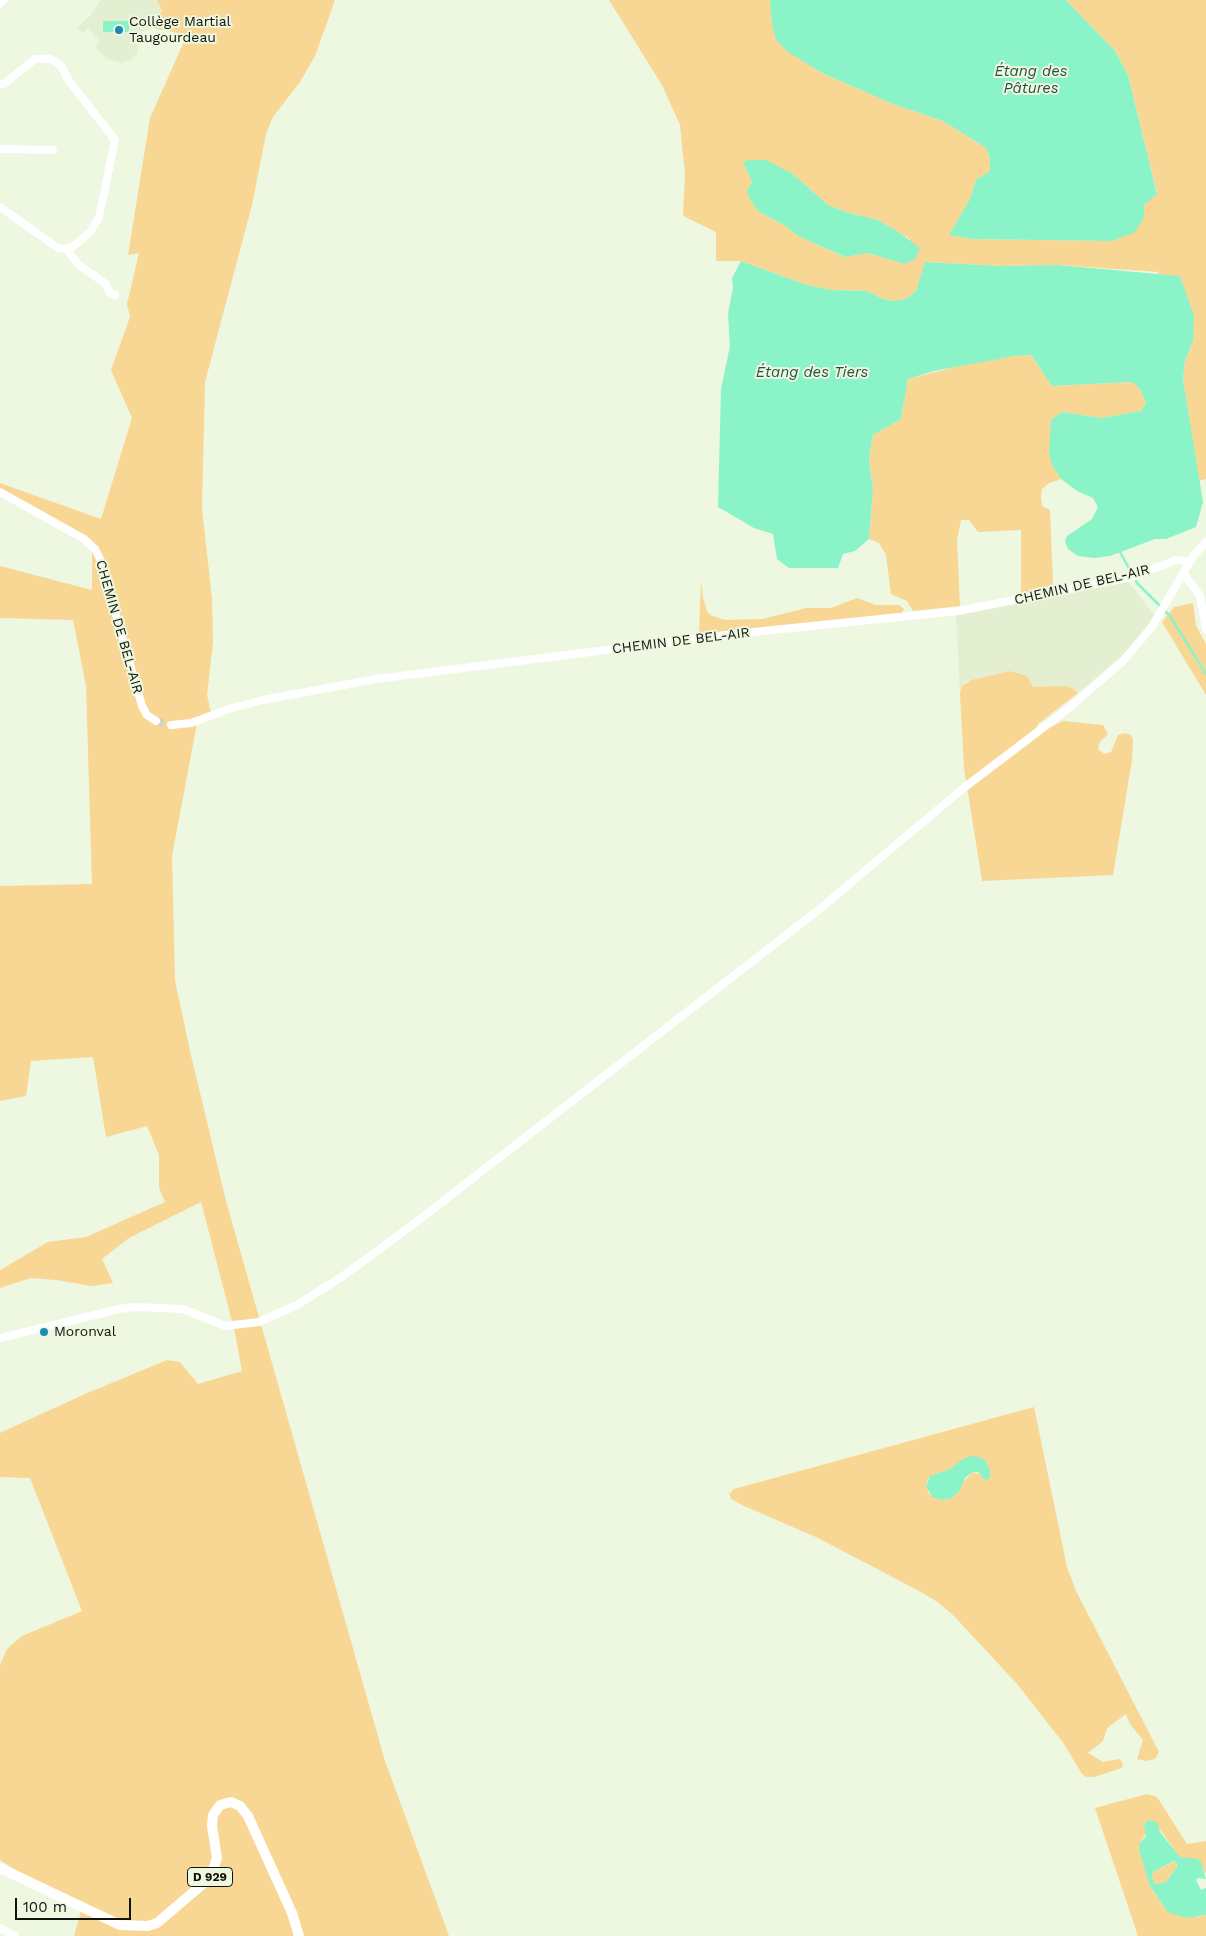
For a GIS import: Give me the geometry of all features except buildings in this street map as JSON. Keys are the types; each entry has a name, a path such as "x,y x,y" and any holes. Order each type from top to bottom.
{"main road":[{"name":"D 929","path":"0,1868 120,1924 148,1926 157,1923 210,1878 217,1858 212,1826 213,1815 220,1805 231,1802 243,1808 248,1816 292,1913 299,1936"}],"street":[{"path":"0,4 4,0"},
{"path":"0,84 4,84 35,59 50,59 61,66 69,80 115,140 99,217 91,231 75,245 66,249 58,248 0,207"},
{"path":"0,149 53,150"},
{"path":"66,249 79,264 106,284 110,293 115,295"},
{"name":"CHEMIN DE BEL-AIR","path":"0,492 84,539 96,549 142,706 147,715 156,721"},
{"path":"0,1338 119,1309 136,1307 183,1309 220,1325 228,1326 262,1322 291,1308 350,1271 415,1223 821,908 961,790 1069,708 1123,661 1163,610 1190,562 1206,542"},
{"path":"1190,562 1206,546"},
{"name":"CHEMIN DE BEL-AIR","path":"171,725 191,723 232,708 263,700 376,679 724,635 958,611 1135,576 1176,560 1190,562"},
{"path":"1184,574 1200,596 1206,629"},
{"path":"0,1928 16,1935"}],"shaded area":[{"name":"Collège Martial Taugourdeau","path":"101,0 206,0 187,34 153,28 140,32 137,54 130,60 121,63 107,59 95,46 100,41 88,29 83,33 77,27 90,16"},
{"path":"157,0 335,0 315,56 300,82 273,117 266,134 252,205 205,382 202,508 212,599 213,642 207,695 211,713 198,718 172,856 175,980 226,1201 385,1761 449,1936 74,1936 81,1911 0,1860 0,1665 7,1649 22,1636 82,1611 30,1478 0,1477 0,1433 85,1394 167,1360 180,1362 198,1384 242,1371 235,1333 201,1202 129,1238 102,1259 113,1283 92,1286 31,1278 0,1288 0,1270 48,1242 86,1237 165,1202 159,1188 159,1155 147,1126 106,1137 93,1057 31,1061 26,1096 0,1101 0,886 92,884 86,686 73,620 0,618 0,566 92,590 92,541 0,490 0,483 101,519 132,418 111,370 130,317 127,304 139,253 128,255 150,118 187,35 153,28 162,10"},
{"path":"609,0 770,0 770,5 822,73 893,104 943,121 986,148 990,158 990,172 976,180 970,199 950,235 971,239 1111,241 1144,218 1144,205 1157,193 1128,75 1115,51 1066,0 1206,0 1206,479 1198,481 1183,379 1185,361 1193,341 1158,272 1058,265 1001,266 926,262 916,291 906,299 894,301 883,299 867,291 832,290 807,285 741,261 716,261 716,232 683,216 685,174 680,125 662,85","holes":["744,162 781,169 793,174 828,205 849,213 878,220 910,239 904,264 868,253 844,257 798,236 787,227 758,211 747,190 752,182"]},
{"path":"1031,355 1052,386 1133,382 1140,389 1146,403 1141,411 1102,418 1062,412 1052,465 1061,479 1049,483 1042,489 1041,497 1042,506 1050,510 1053,585 1021,595 1021,530 978,532 969,520 961,520 957,540 960,606 913,611 907,601 891,594 886,555 879,543 869,539 873,489 869,459 873,435 901,419 908,379 971,363"},
{"path":"701,580 707,611 710,615 725,620 762,619 806,608 831,608 857,598 875,605 899,605 904,609 902,613 699,635"},
{"path":"1127,580 1155,616 1126,652 1078,693 1064,686 1033,687 1027,676 1012,671 965,682 960,694 956,614"},
{"path":"1193,603 1196,626 1206,644 1206,695 1162,622 1174,607"},
{"path":"1011,671 1027,676 1033,687 1064,686 1072,688 1078,693 1038,724 1036,730 1043,731 1063,721 1103,725 1108,734 1100,742 1098,749 1104,754 1111,752 1118,735 1125,733 1131,735 1133,739 1132,760 1113,875 982,881 964,768 960,694 962,686 971,680"},
{"path":"1034,1407 1067,1567 1076,1591 1159,1752 1155,1759 1146,1761 1137,1759 1143,1740 1130,1724 1126,1714 1107,1728 1103,1741 1088,1753 1103,1762 1119,1759 1123,1763 1122,1768 1094,1777 1086,1777 1082,1774 1064,1744 1018,1685 954,1616 939,1603 818,1538 731,1499 729,1494 734,1489","holes":["960,1461 990,1478 973,1472 963,1482 936,1499 929,1494 926,1486 928,1479 950,1469"]},
{"path":"1147,1794 1157,1797 1187,1844 1206,1841 1206,1874 1198,1859 1183,1859 1179,1856 1158,1827 1146,1834 1141,1841 1153,1891 1165,1908 1172,1914 1198,1917 1206,1915 1206,1936 1138,1936 1095,1808"},
{"path":"1176,1862 1177,1867 1166,1882 1155,1884 1152,1878 1153,1872"}],"water":[{"name":"Étang des Pâtures","path":"770,0 1066,0 1115,51 1128,75 1157,194 1144,205 1144,218 1134,233 1111,241 971,239 949,235 970,199 976,180 990,171 990,158 986,148 943,121 893,104 822,73 788,52 776,40 772,24"},
{"path":"103,21 129,21 129,32 103,32"},
{"path":"766,160 793,174 828,205 849,213 878,220 900,233 920,248 915,259 904,264 868,253 845,257 798,236 787,227 758,211 749,198 747,190 752,182 743,162"},
{"name":"Étang des Tiers","path":"741,261 807,285 832,290 867,291 883,299 894,301 906,299 916,291 925,262 1001,266 1058,265 1180,276 1194,316 1193,341 1185,361 1183,379 1203,502 1196,527 1166,539 1155,539 1110,556 1094,558 1078,556 1068,549 1065,541 1067,536 1092,519 1098,507 1093,498 1077,491 1061,479 1052,465 1049,454 1051,420 1062,412 1102,418 1141,411 1146,403 1140,389 1132,382 1052,386 1031,355 1015,356 934,371 908,379 901,419 873,435 869,459 873,489 869,539 855,551 843,554 838,568 789,568 777,559 773,534 754,528 718,507 721,389 730,346 728,313 733,288 732,278"},
{"path":"970,1456 985,1460 990,1470 990,1478 985,1480 978,1472 973,1472 965,1478 960,1490 952,1498 941,1500 932,1497 926,1486 930,1476 950,1469"},
{"path":"1148,1820 1157,1822 1160,1832 1180,1857 1198,1859 1201,1862 1206,1879 1198,1878 1196,1880 1201,1890 1206,1888 1206,1915 1189,1918 1167,1911 1150,1886 1139,1850 1140,1843 1146,1836 1144,1825","holes":["1174,1861 1177,1867 1166,1882 1155,1884 1152,1878 1153,1872"]}],"waterway":[{"path":"1120,552 1137,583 1170,616 1206,674"}],"tunnel":[{"path":"156,721 171,725"}],"place":[{"name":"Collège Martial Taugourdeau","path":"119,30"},
{"name":"Moronval","path":"44,1332"}]}
